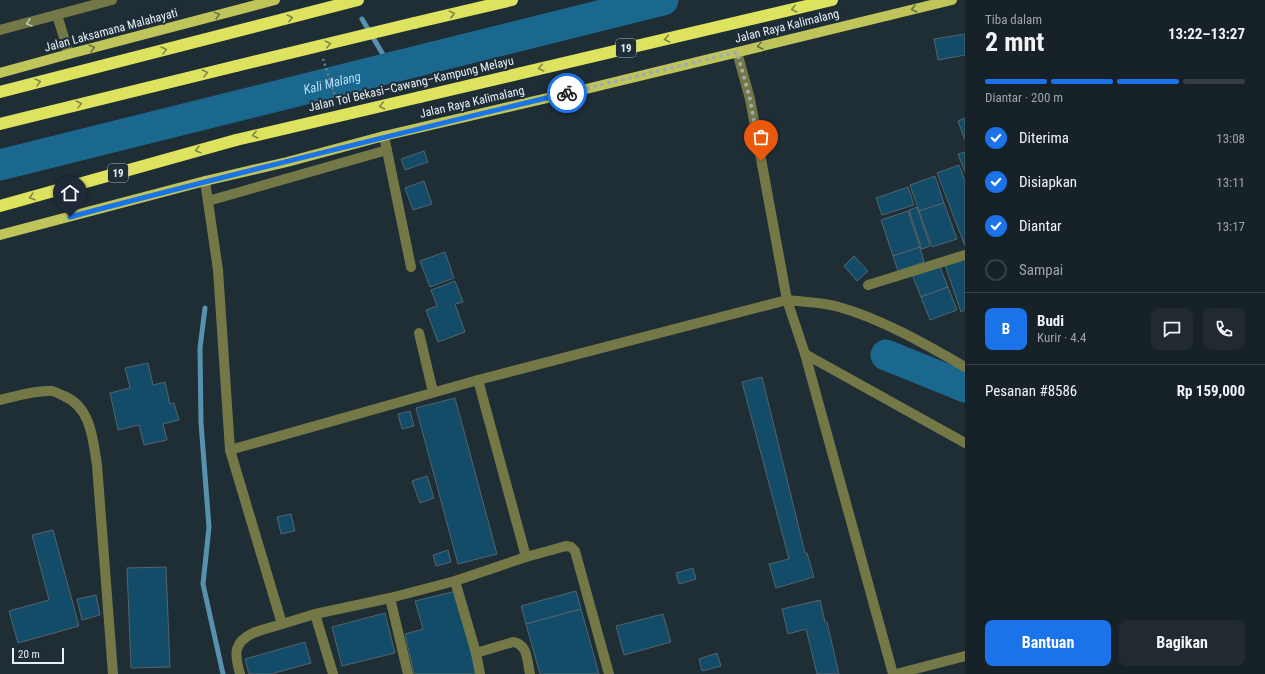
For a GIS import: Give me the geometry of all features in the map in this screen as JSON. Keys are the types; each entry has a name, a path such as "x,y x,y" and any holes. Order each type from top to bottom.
{"highway":[{"path":"0,92 358,0"},
{"path":"0,124 512,0"},
{"name":"Jalan Tol Bekasi–Cawang–Kampung Melayu","path":"0,206 236,140 832,0"}],"main road":[{"name":"Jalan Laksamana Malahayati","path":"0,73 275,0"},
{"name":"Jalan Raya Kalimalang","path":"0,235 384,136 952,0"}],"street":[{"path":"0,30 112,0"},
{"path":"57,15 69,54"},
{"path":"737,52 750,99 787,300 805,354 894,674 965,656"},
{"path":"384,136 411,267"},
{"path":"208,201 387,150"},
{"path":"205,181 218,270 230,450 282,624"},
{"path":"868,285 965,255"},
{"path":"230,450 433,392 787,300 839,307 867,317 910,336 965,366"},
{"path":"419,333 433,392"},
{"path":"805,354 965,443"},
{"path":"478,380 526,557"},
{"path":"0,400 36,392 54,391 68,398 79,406 87,420 93,441 96,465 113,674"},
{"path":"240,674 237,660 237,649 248,635 315,614 390,598 455,581 526,557 566,546 571,547 575,551 609,674"},
{"path":"455,581 476,653 480,674"},
{"path":"390,598 408,674"},
{"path":"315,614 333,674"},
{"path":"476,653 513,642 518,643 522,645 525,650 530,674"}],"path":[{"path":"321,53 337,103"}],"building":[{"path":"965,34 965,55 938,60 934,39"},
{"path":"965,118 965,140 958,121"},
{"path":"424,151 428,162 405,170 401,159"},
{"path":"965,152 965,172 958,154"},
{"path":"959,165 965,181 965,246 937,173"},
{"path":"935,176 944,203 919,211 910,185"},
{"path":"424,181 432,204 413,210 405,188"},
{"path":"908,187 914,205 882,215 876,198"},
{"path":"944,203 957,239 932,247 919,211"},
{"path":"917,207 930,246 922,249 909,210"},
{"path":"908,211 920,247 893,256 881,220"},
{"path":"920,247 924,262 898,271 893,256"},
{"path":"445,252 454,278 430,287 420,261"},
{"path":"854,256 868,271 857,281 844,266"},
{"path":"965,258 965,310 961,312 945,265"},
{"path":"940,267 948,287 921,297 911,272"},
{"path":"455,281 463,302 455,304 465,332 438,342 426,310 437,306 431,290"},
{"path":"948,287 957,310 930,320 921,297"},
{"path":"148,363 153,385 165,382 170,404 174,403 179,420 163,424 167,440 144,445 139,425 118,430 110,393 130,388 125,368"},
{"path":"762,377 805,553 807,553 814,577 776,588 769,564 789,559 742,382"},
{"path":"455,398 497,554 458,564 416,408"},
{"path":"410,411 414,426 402,429 398,414"},
{"path":"427,476 434,498 420,503 412,481"},
{"path":"291,514 295,531 281,534 277,517"},
{"path":"53,530 79,626 18,643 9,611 49,600 32,535"},
{"path":"448,550 451,562 436,566 433,555"},
{"path":"166,567 170,667 131,668 127,568"},
{"path":"693,568 696,579 679,584 676,573"},
{"path":"456,591 477,674 414,674 405,634 423,629 415,601"},
{"path":"576,591 581,609 526,624 521,606"},
{"path":"96,595 100,615 82,620 77,599"},
{"path":"820,600 825,622 827,622 839,674 817,674 806,629 788,634 782,609"},
{"path":"581,609 599,674 540,674 526,624"},
{"path":"385,613 395,653 342,666 332,627"},
{"path":"663,614 671,642 624,655 616,626"},
{"path":"305,642 311,663 271,674 249,674 245,659"},
{"path":"717,653 721,666 702,671 699,659"}],"waterway":[{"name":"Kali Malang","path":"0,165 663,0"},
{"path":"362,19 391,68"},
{"path":"205,308 200,348 201,423 209,527 203,584 223,674"},
{"path":"886,355 965,387"}],"way so far":[{"path":"567,93 737,52 750,99 761,161"}],"route":[{"path":"70,217 384,136 567,93"}]}
